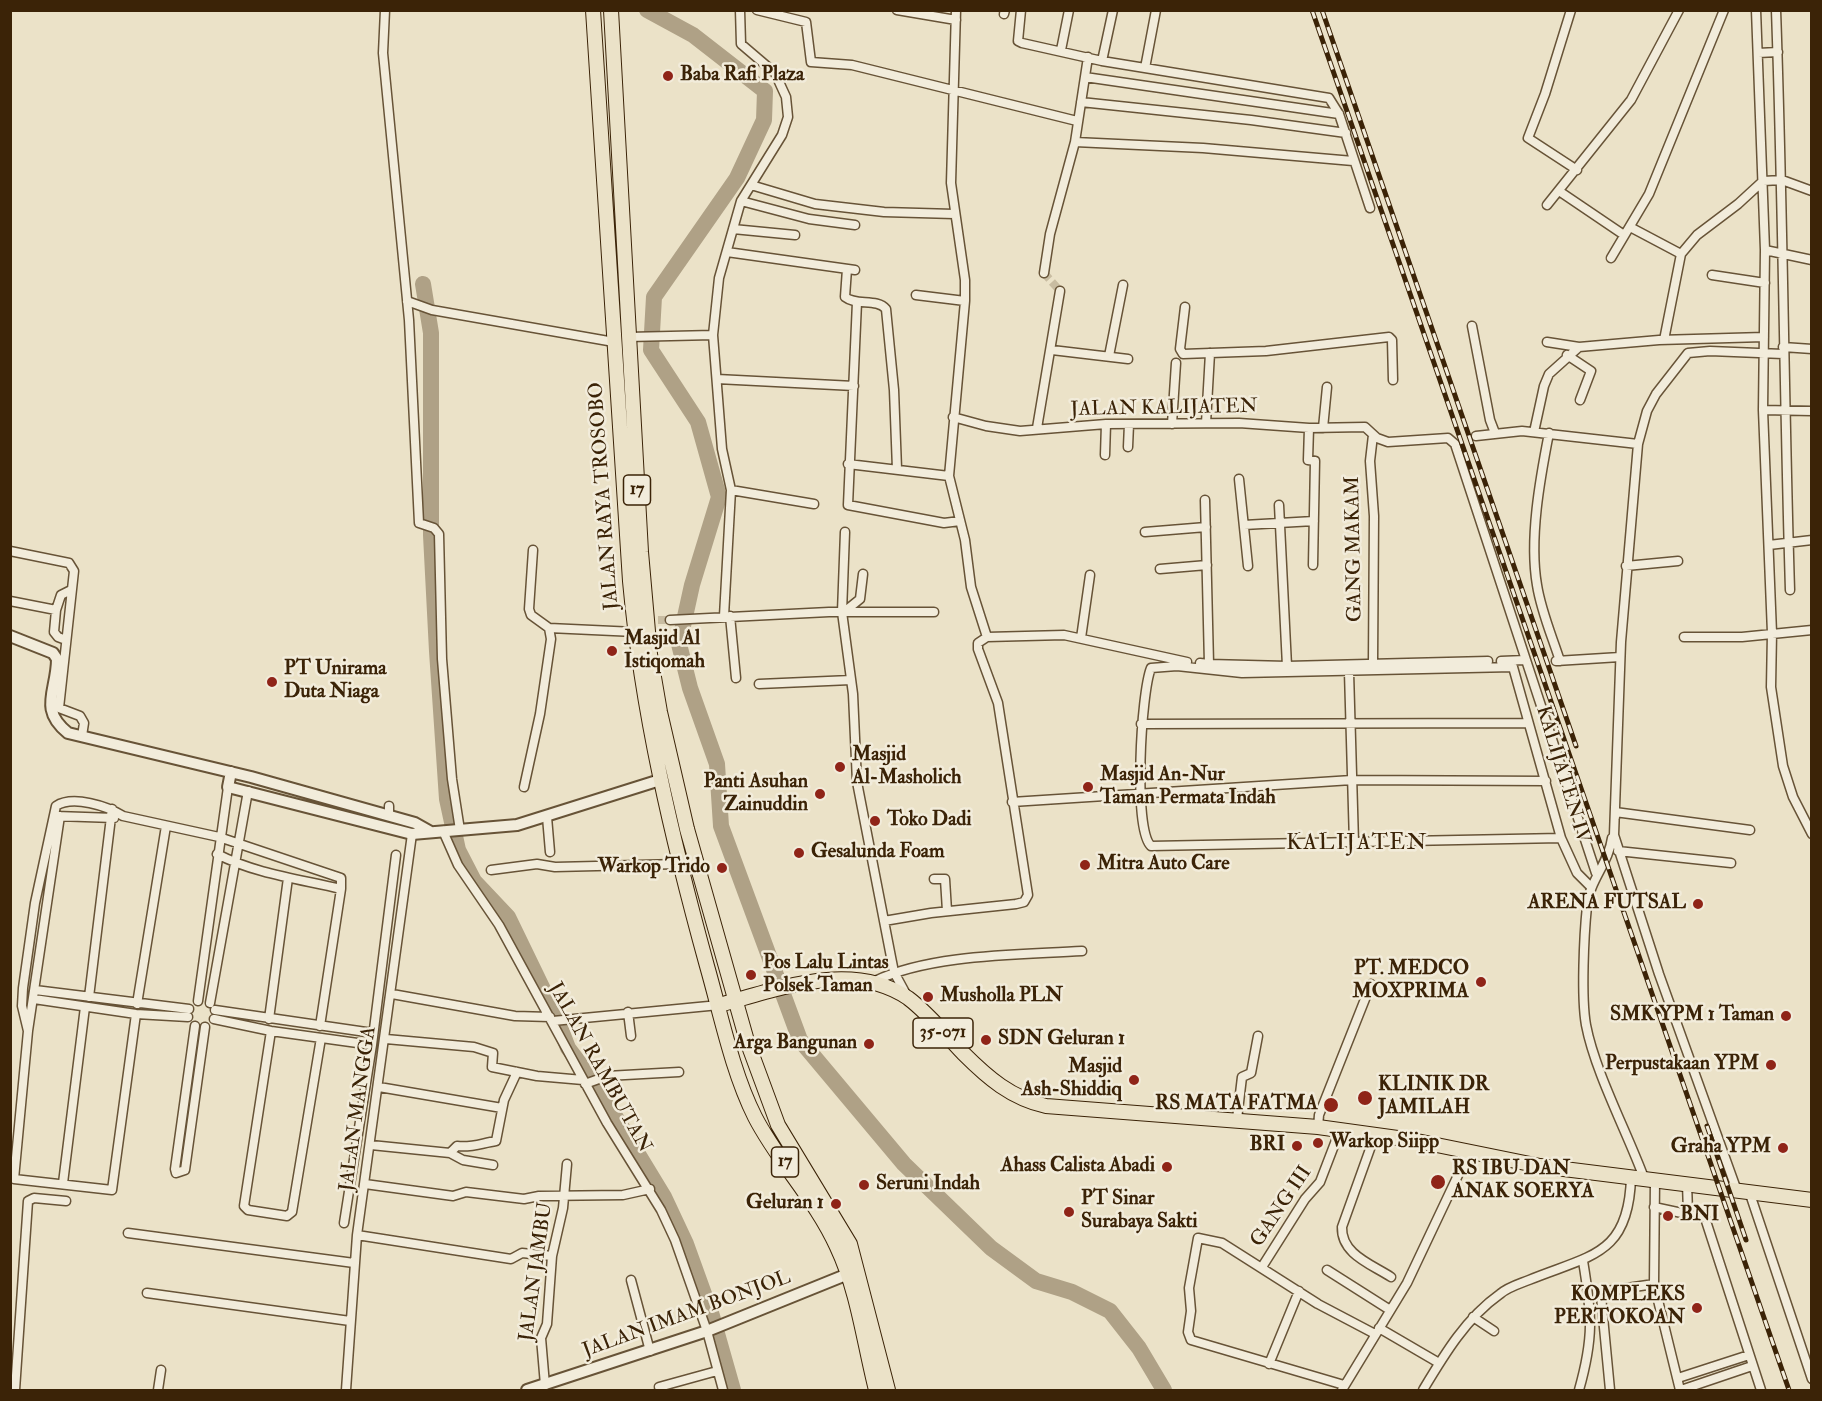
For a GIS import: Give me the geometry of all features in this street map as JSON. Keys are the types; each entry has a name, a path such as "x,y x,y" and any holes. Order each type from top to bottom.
{"main road":[{"name":"JALAN RAYA TROSOBO","path":"593,10 635,632 660,780 679,864 718,1005"},
{"name":"JALAN RAYA TROSOBO","path":"611,10 657,694 672,771 735,1001"},
{"path":"597,94 610,96 615,92"},
{"path":"598,109 611,105 616,108"},
{"name":"35-071","path":"718,1005 793,986 846,979 875,981 909,999 991,1081 1019,1098 1058,1108 1237,1119 1318,1127 1375,1134 1540,1166 1742,1189 1812,1200"},
{"name":"17","path":"735,1001 771,1109 850,1244 853,1272 876,1390"},
{"name":"17","path":"718,1005 755,1117 853,1272 888,1390"}],"street":[{"path":"385,10 383,53 407,301 432,310 614,342"},
{"path":"736,678 727,616 731,494 722,449 713,335 719,278 741,201 782,135 788,117 786,97 775,73 741,44 740,10"},
{"path":"757,10 806,22 810,62 852,65 1077,122"},
{"path":"897,10 956,20"},
{"path":"956,10 951,183 965,301 949,476 965,540 971,587 987,637"},
{"path":"1021,10 1018,41 1102,61 1329,98 1339,114 1370,208"},
{"path":"1061,50 1069,10"},
{"path":"1102,61 1113,10"},
{"path":"1145,68 1156,10"},
{"path":"1571,10 1545,94 1528,138 1577,170"},
{"path":"1547,205 1631,100 1679,10"},
{"path":"1611,258 1649,194 1724,10"},
{"path":"1756,10 1768,52 1773,180 1765,283 1764,337 1775,633 1771,687 1780,755 1793,797 1812,834"},
{"path":"1776,10 1768,52 1773,180 1783,253 1781,410 1790,590"},
{"path":"1044,273 1050,234 1075,142 1088,57"},
{"path":"1085,77 1339,114"},
{"path":"1081,102 1251,120 1346,133"},
{"path":"1075,142 1203,148 1353,161"},
{"path":"1773,180 1812,191"},
{"path":"1664,340 1681,254 1697,235 1773,180"},
{"path":"751,185 816,204 884,212 954,214"},
{"path":"1559,191 1624,235"},
{"path":"741,201 800,217 855,225"},
{"path":"1630,227 1681,254"},
{"path":"733,229 795,235"},
{"path":"1767,250 1812,260"},
{"path":"727,252 851,269 844,295 847,300 880,304 885,309 894,390 897,469"},
{"path":"1712,275 1765,283"},
{"path":"1108,356 1123,285"},
{"path":"1037,428 1052,350 1060,291"},
{"path":"916,295 965,301"},
{"name":"JALAN RAMBUTAN","path":"407,301 419,523 439,534 442,659 452,779 453,831 458,866 499,925 555,1019 588,1081 607,1124 650,1189 713,1328 717,1371 723,1390"},
{"path":"857,302 846,501 851,507 961,525"},
{"path":"1185,307 1180,351 1183,354 1266,351 1389,337 1392,340 1393,380"},
{"path":"1472,326 1492,426"},
{"path":"634,337 713,335"},
{"path":"1547,342 1579,347 1664,340 1683,346 1764,337"},
{"path":"1683,346 1704,345 1766,354 1812,349"},
{"path":"1683,346 1656,394 1641,428 1639,441 1626,566 1620,657 1614,835 1659,974 1812,1379"},
{"path":"1579,347 1571,358 1550,374 1539,429 1541,469 1535,572 1540,599 1558,661 1620,657"},
{"path":"1052,350 1128,360"},
{"path":"1206,423 1210,353"},
{"path":"1571,358 1591,370 1580,400"},
{"path":"1172,424 1176,363"},
{"path":"717,379 854,386"},
{"path":"1323,428 1327,387"},
{"path":"1765,410 1812,411"},
{"name":"JALAN KALIJATEN","path":"953,417 986,426 1020,431 1106,424 1206,423 1310,428 1365,427 1373,435 1388,442 1448,438 1455,444 1596,873"},
{"path":"1105,455 1106,424"},
{"path":"1128,447 1130,424"},
{"path":"1476,436 1492,426 1639,441"},
{"path":"1310,428 1308,460 1315,461 1313,565"},
{"name":"GANG MAKAM","path":"1373,435 1370,461 1374,516 1373,663"},
{"path":"848,464 949,476"},
{"path":"1239,479 1248,566"},
{"path":"731,494 814,504"},
{"path":"1205,500 1209,664"},
{"path":"1280,505 1287,666"},
{"path":"1244,525 1314,521"},
{"path":"1145,532 1206,527"},
{"path":"845,532 843,612 857,743 857,782 894,972 909,999"},
{"path":"1772,545 1812,540"},
{"path":"533,550 529,609 531,615 549,628 635,632"},
{"path":"10,551 69,563 74,571 59,708 80,716 84,723 82,736"},
{"path":"1626,566 1678,561"},
{"path":"1160,569 1207,565"},
{"path":"843,612 860,600 863,574"},
{"path":"1081,638 1090,575"},
{"path":"66,640 54,632 56,610 61,595 71,590"},
{"path":"10,601 56,610"},
{"path":"672,620 843,612 934,612"},
{"path":"524,787 540,714 551,639 549,628"},
{"path":"1684,637 1742,637 1812,630"},
{"path":"884,921 947,911 1016,904 1027,899 1028,890 1012,802 998,703 978,649 978,643 987,637 1057,634 1181,661 1209,664 1287,666 1525,660"},
{"path":"10,636 53,653 57,665 51,699 52,717 68,733 389,811 430,832"},
{"path":"1354,843 1349,672 1233,673 1156,666 1149,672 1141,724 1140,792 1146,839 1151,846 1354,843 1561,838"},
{"name":"KALIJATEN IV","path":"1349,672 1513,667 1561,838 1577,873 1590,886"},
{"path":"759,684 851,680"},
{"path":"1141,724 1527,723"},
{"path":"189,1013 198,1000 219,837 231,772"},
{"path":"189,1013 195,1026 176,1173 186,1170 205,1027 213,1011 237,844 251,777"},
{"path":"228,787 412,834 517,825 660,780"},
{"path":"1012,802 1352,780 1546,781"},
{"path":"136,1014 111,1191 13,1178 28,1031 34,999 56,806 68,800 111,814 219,837 341,878 320,1026"},
{"path":"1615,812 1750,830"},
{"path":"1615,812 1611,846 1590,886 1586,949 1586,1025 1599,1066 1654,1207 1654,1284 1680,1390 1752,1366"},
{"path":"56,816 111,814"},
{"path":"89,997 111,814"},
{"path":"28,1031 22,1006 34,903 56,816"},
{"path":"547,817 550,852"},
{"path":"137,1004 166,826"},
{"name":"JALAN MANGGA","path":"346,1390 357,1235 386,1039 412,834"},
{"path":"1618,851 1731,863"},
{"path":"217,854 234,863 288,878 341,889"},
{"path":"345,1223 372,1045 396,855"},
{"path":"491,870 537,864 555,867 679,864"},
{"path":"269,1019 288,878"},
{"path":"934,879 945,879 947,911"},
{"path":"875,981 894,972 982,958 1082,951"},
{"path":"1318,1127 1319,1115 1371,984"},
{"path":"392,994 515,1016 555,1019 718,1005"},
{"path":"22,1006 34,999 89,997 189,1013"},
{"path":"34,999 136,1014 189,1013"},
{"path":"198,1000 213,1011 271,1030 372,1045"},
{"path":"63,1183 85,1006"},
{"path":"213,1011 373,1034"},
{"path":"628,1012 631,1036"},
{"path":"195,1026 205,1027"},
{"path":"271,1030 244,1206 248,1210 287,1216 292,1212 321,1038"},
{"path":"1237,1119 1241,1078 1251,1074 1258,1036"},
{"path":"386,1039 490,1051 493,1053 492,1067 588,1081 679,1072"},
{"path":"450,1153 457,1146 471,1148 482,1142 496,1141 502,1108 517,1072"},
{"path":"379,1087 502,1108"},
{"name":"GANG III","path":"1262,1267 1305,1199 1320,1182 1340,1130"},
{"path":"1375,1134 1342,1227 1342,1234 1352,1253 1391,1277"},
{"path":"371,1146 450,1153 463,1160 493,1165"},
{"path":"1435,1361 1377,1331 1299,1291 1219,1241 1198,1238 1189,1288 1191,1311 1188,1332 1194,1342 1343,1388 1377,1331 1390,1311 1437,1223 1469,1152"},
{"name":"JALAN JAMBU","path":"545,1385 541,1338 547,1324 552,1256 564,1197 567,1164"},
{"path":"1423,1390 1435,1361 1473,1317 1505,1290 1570,1263 1583,1261 1599,1252 1623,1224 1629,1205 1643,1179"},
{"path":"1688,1183 1688,1213"},
{"path":"365,1184 453,1196 466,1192 524,1199 538,1196 623,1195 650,1189"},
{"path":"15,1390 28,1201 34,1198 66,1201"},
{"path":"1654,1207 1705,1218 1761,1390"},
{"path":"128,1233 354,1263"},
{"path":"357,1235 511,1259 522,1253 552,1256"},
{"path":"1579,1390 1588,1359 1592,1322 1583,1261"},
{"path":"1327,1270 1390,1311"},
{"name":"JALAN IMAM BONJOL","path":"527,1390 650,1351 853,1272"},
{"path":"631,1280 650,1351"},
{"path":"1610,1390 1600,1296 1607,1291 1654,1284"},
{"path":"1269,1364 1299,1291"},
{"path":"147,1293 350,1321"},
{"path":"1473,1317 1494,1331"},
{"path":"1678,1378 1749,1355"},
{"path":"158,1390 160,1370"},
{"path":"659,1387 717,1371"}],"waterway":[{"path":"647,10 693,35 765,91 764,120 737,178 654,297 651,350 698,422 719,497 692,585 679,644 690,688 717,764 721,826 800,1040 904,1164 991,1248 1036,1281 1072,1292 1110,1311 1139,1348 1164,1390"},
{"path":"423,284 431,333 431,535 437,651 447,799 458,850 474,881 508,917 554,1012 568,1048 596,1085 664,1197 686,1244 712,1316 733,1390"}],"tunnel":[{"path":"1044,273 1060,291"},
{"path":"658,620 670,620"}],"railway":[{"path":"1312,10 1789,1390"},
{"path":"1322,10 1576,746"},
{"path":"1707,1126 1746,1240"}],"place":[{"name":"Baba Rafi Plaza","path":"668,76"},
{"name":"Masjid Al Istiqomah","path":"612,651"},
{"name":"PT Unirama Duta Niaga","path":"272,682"},
{"name":"Masjid Al-Masholich","path":"840,767"},
{"name":"Masjid An-Nur Taman Permata Indah","path":"1088,787"},
{"name":"Panti Asuhan Zainuddin","path":"820,794"},
{"name":"Toko Dadi","path":"875,821"},
{"name":"Gesalunda Foam","path":"799,853"},
{"name":"Mitra Auto Care","path":"1085,865"},
{"name":"Warkop Trido","path":"722,868"},
{"name":"ARENA FUTSAL","path":"1698,904"},
{"name":"Pos Lalu Lintas Polsek Taman","path":"751,975"},
{"name":"PT. MEDCO MOXPRIMA","path":"1481,982"},
{"name":"Musholla PLN","path":"928,997"},
{"name":"SMK YPM 1 Taman","path":"1786,1016"},
{"name":"SDN Geluran 1","path":"986,1040"},
{"name":"Arga Bangunan","path":"869,1044"},
{"name":"Perpustakaan YPM","path":"1771,1065"},
{"name":"Masjid Ash-Shiddiq","path":"1134,1080"},
{"name":"KLINIK DR JAMILAH","path":"1365,1098"},
{"name":"RS MATA FATMA","path":"1331,1105"},
{"name":"Warkop Siipp","path":"1318,1143"},
{"name":"BRI","path":"1297,1146"},
{"name":"Graha YPM","path":"1783,1148"},
{"name":"Ahass Calista Abadi","path":"1167,1167"},
{"name":"RS IBU DAN ANAK SOERYA","path":"1438,1182"},
{"name":"Seruni Indah","path":"864,1185"},
{"name":"Geluran 1","path":"836,1204"},
{"name":"PT Sinar Surabaya Sakti","path":"1069,1212"},
{"name":"BNI","path":"1668,1216"},
{"name":"KOMPLEKS PERTOKOAN","path":"1697,1308"}],"district":[{"name":"KALIJATEN","path":"1357,844"}]}
